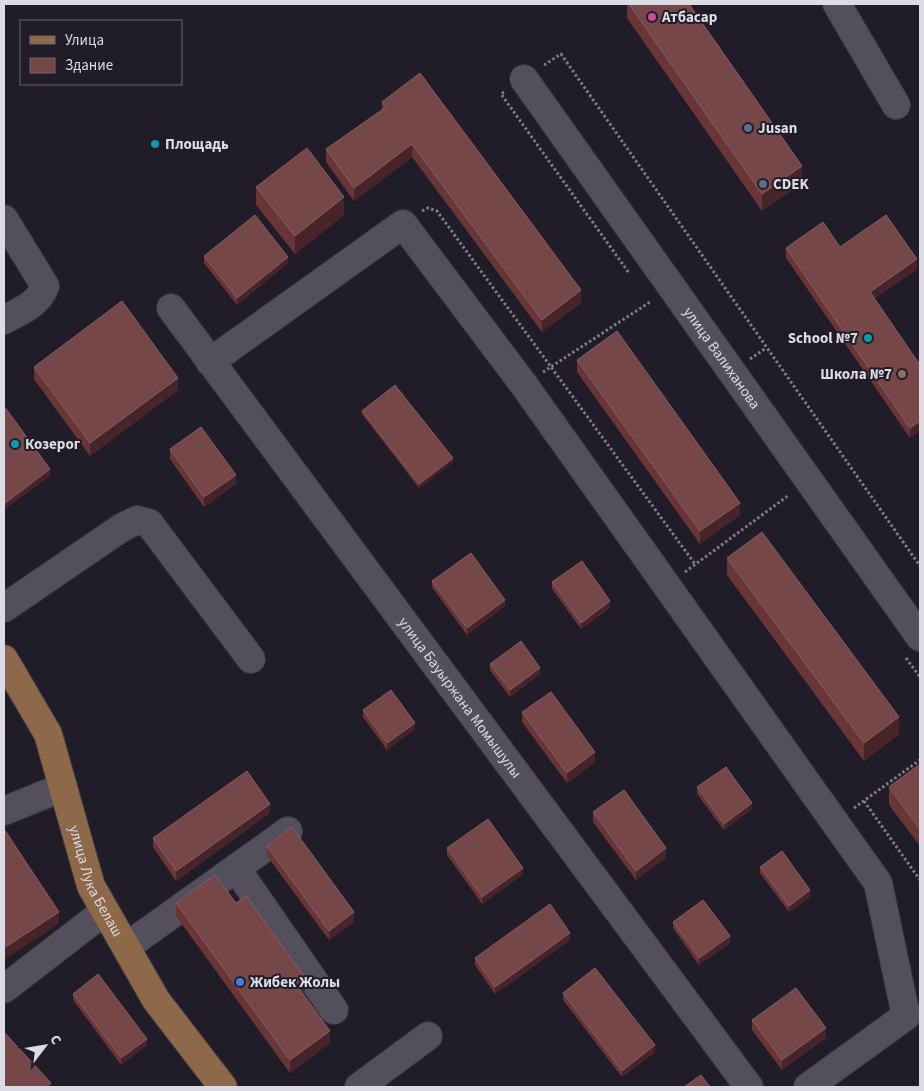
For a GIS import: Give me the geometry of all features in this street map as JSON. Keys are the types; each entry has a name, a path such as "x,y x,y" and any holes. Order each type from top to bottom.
{"main road":[{"name":"улица Лука Белаш","path":"4,659 48,734 91,886 156,1000 223,1087"}],"street":[{"path":"837,4 896,105"},
{"name":"улица Валиханова","path":"524,79 920,637"},
{"path":"4,219 45,286 42,295 36,302 4,320"},
{"path":"210,362 403,224 524,385 878,883 906,1016 808,1087"},
{"name":"улица Бауыржана Момышулы","path":"171,308 748,1087"},
{"path":"4,608 121,528 137,520 149,522 251,659"},
{"path":"4,811 63,787"},
{"path":"126,948 288,831"},
{"path":"236,868 334,1010"},
{"path":"4,989 105,911"},
{"path":"359,1087 428,1036"}],"path":[{"path":"524,79 561,54 920,566"},
{"path":"403,224 428,208 437,211 695,564"},
{"path":"524,385 650,302"},
{"path":"666,585 789,495"},
{"path":"835,822 920,760"},
{"path":"864,801 920,880"}],"building":[{"path":"629,4 689,4 802,166 762,194"},
{"path":"420,73 581,290 542,320 412,144 354,188 326,149 386,107 382,102"},
{"path":"307,148 344,197 295,236 256,187"},
{"path":"255,215 288,257 237,298 204,256"},
{"name":"School №7","path":"886,215 917,259 870,292 920,365 920,421 910,428 786,248 823,222 840,247"},
{"path":"122,301 178,378 90,443 34,367"},
{"path":"617,331 740,503 700,531 577,360"},
{"path":"395,385 453,458 419,484 362,411"},
{"name":"Козерог","path":"4,406 50,469 4,504"},
{"path":"201,427 236,475 204,497 170,449"},
{"path":"762,532 899,717 864,743 727,558"},
{"path":"471,553 505,600 467,628 432,581"},
{"path":"582,561 610,601 581,623 552,582"},
{"path":"521,641 540,668 510,690 490,664"},
{"path":"391,690 415,723 387,743 363,710"},
{"path":"551,692 595,752 567,773 522,712"},
{"path":"920,764 920,829 889,787"},
{"path":"726,767 752,803 724,824 697,787"},
{"path":"247,771 270,804 176,871 153,838"},
{"path":"624,790 666,848 636,871 593,812"},
{"path":"488,819 523,868 482,897 447,848"},
{"path":"292,827 354,912 329,931 267,846"},
{"path":"4,829 59,912 4,948"},
{"path":"782,851 810,890 789,906 760,867"},
{"path":"215,875 236,903 246,896 305,978 296,984 330,1031 290,1060 176,903"},
{"path":"703,900 730,936 699,958 673,922"},
{"path":"550,904 570,933 495,987 475,958"},
{"path":"595,968 655,1045 622,1071 563,993"},
{"path":"98,974 147,1039 121,1058 73,994"},
{"path":"796,988 826,1028 782,1060 752,1020"},
{"path":"4,1032 51,1083 46,1087 4,1087"},
{"path":"701,1075 710,1087 684,1087"}],"place":[{"name":"Атбасар","path":"652,17"},
{"name":"Jusan","path":"748,128"},
{"name":"Площадь","path":"155,144"},
{"name":"CDEK","path":"763,184"},
{"name":"School №7","path":"868,338"},
{"name":"Школа №7","path":"902,374"},
{"name":"Козерог","path":"15,444"},
{"name":"Жибек Жолы","path":"240,982"}]}
